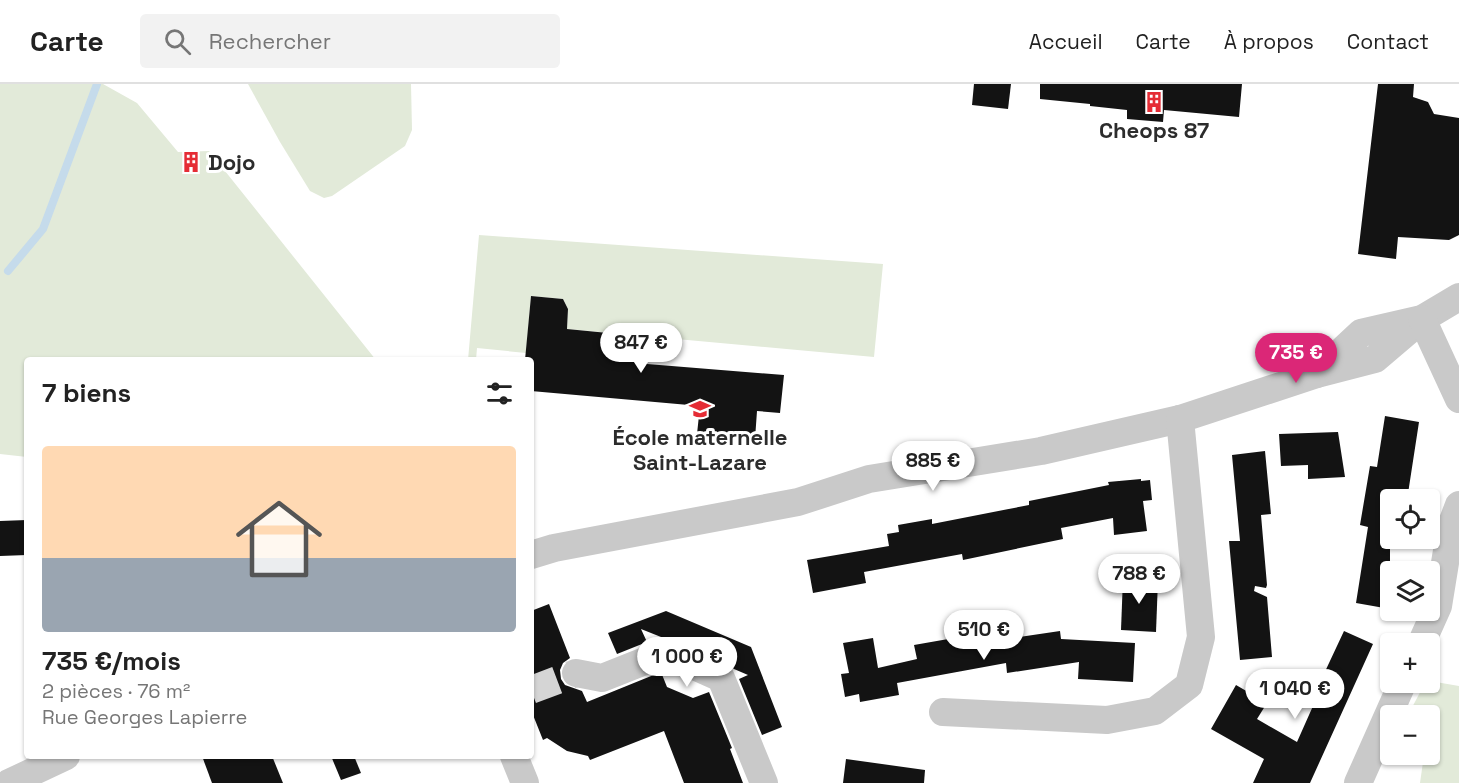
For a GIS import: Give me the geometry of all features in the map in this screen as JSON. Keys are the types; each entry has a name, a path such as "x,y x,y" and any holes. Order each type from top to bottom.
{"street":[{"path":"534,554 554,548 798,502 869,479 1041,451 1180,419 1317,374 1361,333 1422,320 1459,297"},
{"path":"1422,320 1459,399"},
{"path":"943,712 1107,720 1155,711 1189,685 1201,637 1180,419"},
{"path":"1426,633 1438,606 1451,526 1459,505"},
{"path":"576,673 602,678 665,653 721,678 764,783"},
{"path":"1358,783 1398,693"},
{"path":"9,783 60,759"},
{"path":"515,759 525,783"}],"green space":[{"path":"0,84 103,84 137,103 178,152 209,151 374,357 24,357 24,457 0,454"},
{"path":"248,84 411,84 412,130 405,146 332,196 324,198 310,191"},
{"path":"479,235 883,264 874,357 567,329 568,309 563,299 531,296 526,353 477,348 476,357 468,357"},
{"path":"1440,683 1459,686 1459,783 1420,783 1423,765 1440,765 1440,705 1413,705 1420,693 1440,693"}],"building":[{"path":"974,84 1011,84 1008,109 972,105"},
{"name":"Cheops 87","path":"1040,84 1242,84 1239,117 1164,110 1163,122 1127,119 1127,110 1040,99"},
{"path":"1378,84 1414,84 1413,97 1428,102 1434,114 1459,118 1459,235 1449,240 1398,237 1396,259 1358,254"},
{"name":"École maternelle Saint-Lazare","path":"531,296 563,299 568,309 567,329 649,337 647,364 784,375 780,413 757,411 755,439 697,434 700,406 534,391 534,357 525,357"},
{"path":"1385,416 1419,422 1409,489 1380,489 1380,549 1390,549 1390,561 1380,561 1380,607 1356,603 1368,527 1360,525 1370,466 1377,467"},
{"path":"1338,432 1345,477 1308,479 1308,465 1281,466 1279,434"},
{"path":"1265,451 1271,514 1261,515 1267,585 1266,588 1255,586 1254,591 1267,597 1272,657 1240,660 1229,541 1240,541 1232,455"},
{"path":"1141,479 1141,481 1150,480 1152,500 1143,501 1147,531 1114,535 1113,518 1061,528 1063,539 963,560 962,554 864,572 866,583 813,593 807,560 889,546 887,534 899,532 898,525 932,519 932,524 1029,505 1029,501 1109,485 1108,482"},
{"path":"24,520 24,555 0,556 0,521"},
{"path":"1123,578 1158,580 1156,632 1121,630"},
{"path":"549,604 570,658 563,663 560,670 561,679 565,685 582,691 587,702 661,672 667,687 693,698 709,692 732,748 730,749 743,783 684,783 664,731 590,760 588,756 567,751 547,738 543,740 534,718 534,610"},
{"path":"666,611 751,647 782,727 762,735 739,679 748,675 734,669 728,663 672,638 661,637 641,629 647,642 617,654 608,633"},
{"path":"1060,631 1061,639 1135,643 1133,682 1078,679 1079,662 1007,673 1006,663 897,683 899,695 860,702 859,694 845,697 841,674 849,673 843,643 873,638 878,668 917,659 914,645 971,635 972,644"},
{"path":"1344,631 1373,644 1310,783 1253,783 1264,759 1211,729 1236,685 1267,703 1257,719 1297,742 1325,679 1322,678"},
{"path":"203,759 273,759 283,783 212,783"},
{"path":"332,759 355,759 361,773 341,780"},
{"path":"846,759 925,770 924,783 843,783"}],"waterway":[{"path":"8,271 43,229 97,84"}],"tunnel":[{"path":"534,689 576,673"}],"place":[{"name":"Cheops 87","path":"1154,102"},
{"name":"Dojo","path":"191,162"},
{"name":"École maternelle Saint-Lazare","path":"700,409"}]}
